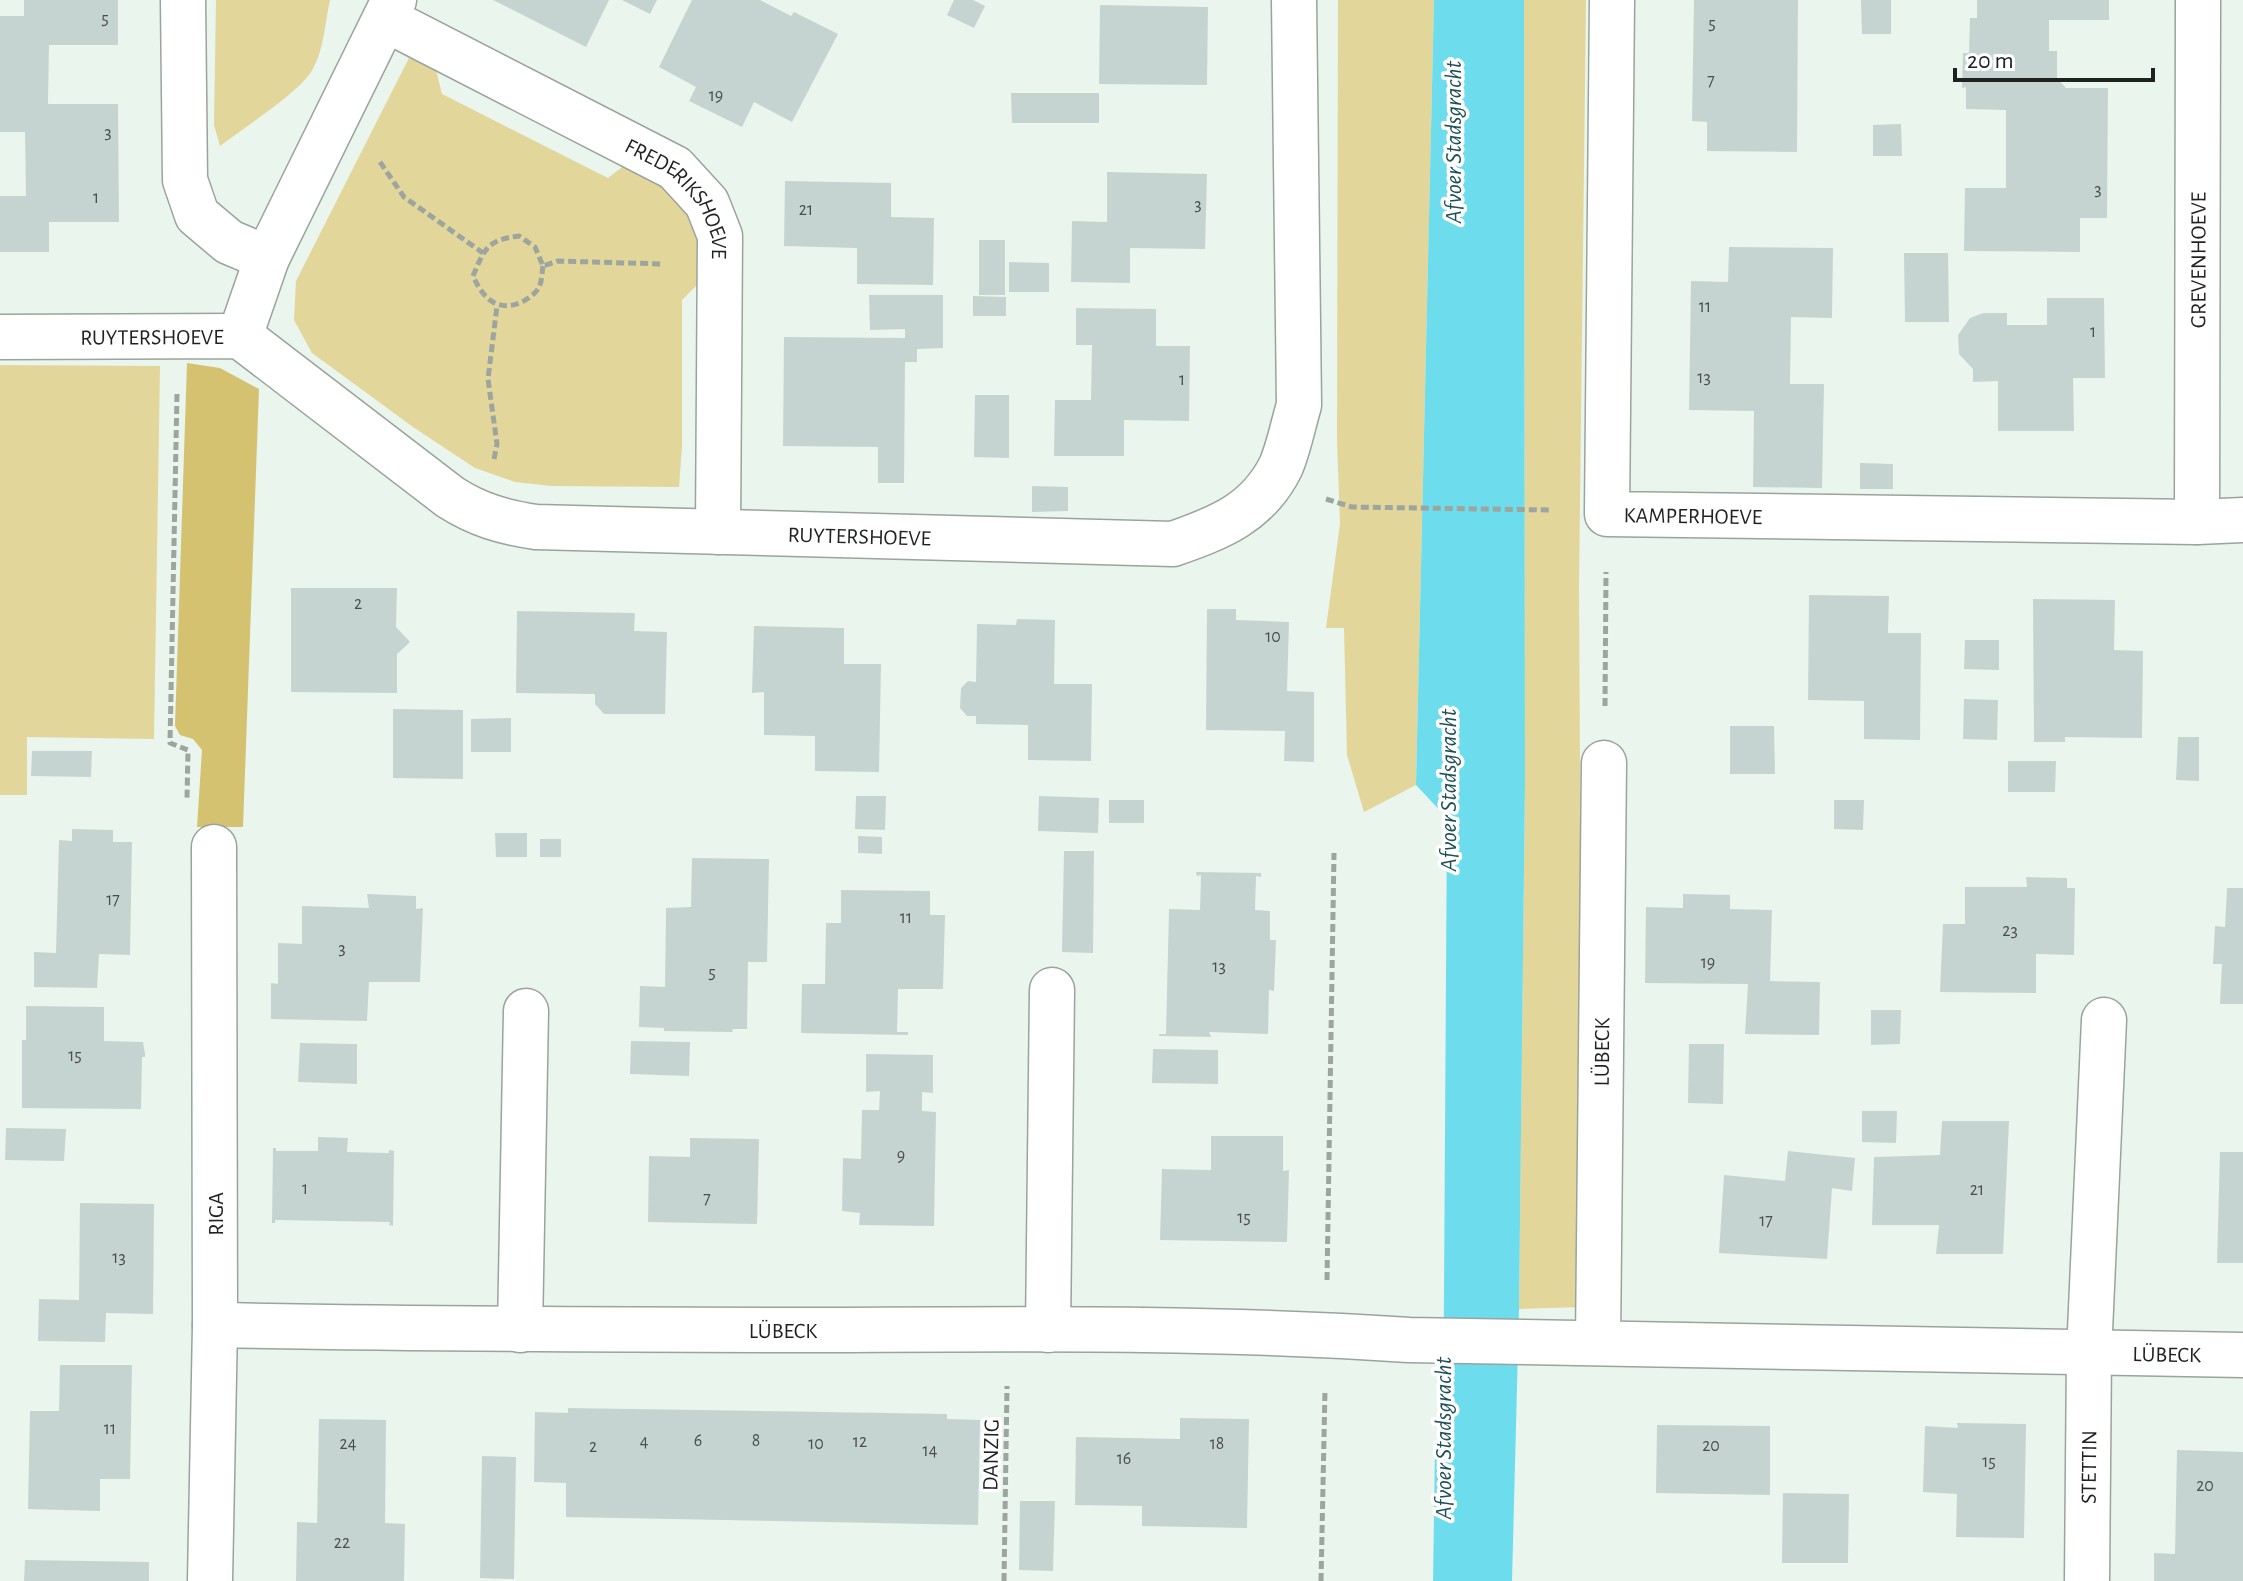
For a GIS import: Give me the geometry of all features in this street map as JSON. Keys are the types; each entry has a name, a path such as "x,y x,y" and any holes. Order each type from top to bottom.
{"street":[{"path":"183,0 185,180 197,215 229,242 267,258"},
{"name":"RUYTERSHOEVE","path":"0,337 240,336 450,497 473,512 499,522 536,527 1173,544 1215,529 1249,510 1280,466 1299,405 1294,0"},
{"name":"KAMPERHOEVE","path":"1612,0 1607,514 2197,522 2243,520"},
{"name":"GREVENHOEVE","path":"2197,522 2198,0"},
{"name":"FREDERIKSHOEVE","path":"240,336 267,258 390,10 675,168 707,203 720,236 718,532"},
{"name":"LÜBECK","path":"1584,1342 1604,763"},
{"name":"RIGA","path":"210,1581 215,1325 214,847"},
{"path":"1028,1330 1052,990"},
{"path":"520,1330 526,1011"},
{"path":"2089,1353 2104,1020"},
{"name":"LÜBECK","path":"215,1325 520,1330 1028,1330 1325,1334 1409,1340 2243,1355"},
{"name":"STETTIN","path":"2087,1581 2089,1353"}],"path":[{"path":"376,156 404,197 483,253"},
{"path":"519,236 535,247 543,266 540,287 526,300 510,306 497,306 481,293 473,276 483,253 497,239 519,236"},
{"path":"543,266 558,261 590,261 720,267"},
{"path":"473,512 488,480 497,444 488,379 497,306"},
{"path":"178,337 170,743 188,750 187,842 214,847"},
{"path":"1352,507 1563,510"},
{"path":"1604,763 1607,514"},
{"path":"1321,1581 1334,853"},
{"name":"DANZIG","path":"1004,1581 1028,1330"}],"shaded area":[{"path":"216,0 330,0 321,46 311,72 282,100 220,146 214,125"},
{"path":"1338,0 1434,0 1416,785 1364,812 1347,755 1344,628 1326,628 1340,524 1337,440"},
{"path":"1524,0 1586,0 1579,587 1583,1307 1519,1309 1525,784"},
{"path":"412,52 434,62 442,94 608,178 630,161 683,203 702,237 704,278 682,300 679,487 552,486 515,482 475,468 312,353 294,320 296,281"},
{"path":"187,363 220,368 259,389 243,827 197,827 202,750 193,739 180,735 175,726"},
{"path":"0,365 160,366 154,739 27,737 27,795 0,795"}],"water":[{"name":"Afvoer Stadsgracht","path":"1434,0 1524,0 1525,784 1519,1309 1512,1581 1433,1581 1435,1449 1443,1449 1447,818 1416,785"}],"building":[{"path":"24,0 118,0 118,45 49,45 48,104 118,104 119,222 49,222 49,252 0,252 0,196 26,196 25,132 0,132 0,16 24,16"},
{"path":"493,0 609,0 586,47"},
{"path":"622,0 657,0 650,14"},
{"path":"692,0 760,0 791,16 794,12 838,34 792,122 754,102 742,127 689,101 696,87 659,67"},
{"path":"954,0 973,0 985,6 974,28 947,15"},
{"path":"1694,0 1798,0 1797,152 1707,151 1707,122 1692,121"},
{"path":"1861,0 1891,0 1891,34 1862,34"},
{"path":"1977,0 2109,0 2109,20 2049,20 2049,51 2057,51 2057,78 2066,88 2108,88 2107,218 2080,218 2080,252 1964,251 1965,188 2006,188 2006,110 1966,109 1966,87 1962,88 1963,53 1969,53 1970,18 1977,18"},
{"path":"1100,5 1208,7 1207,85 1099,84"},
{"path":"1011,93 1099,93 1099,123 1012,123"},
{"path":"1901,124 1902,156 1873,156 1873,125"},
{"path":"1107,172 1207,174 1205,249 1130,248 1130,283 1071,282 1072,221 1107,222"},
{"path":"785,181 891,183 891,217 934,218 933,285 857,284 857,248 784,246"},
{"path":"979,240 1005,240 1005,295 979,295"},
{"path":"1729,247 1833,248 1832,318 1791,317 1790,384 1824,384 1822,488 1753,487 1754,411 1689,410 1691,281 1728,282"},
{"path":"1904,253 1948,253 1949,322 1905,322"},
{"path":"1009,262 1049,263 1049,292 1009,292"},
{"path":"869,295 943,295 943,348 917,349 917,362 905,362 904,483 878,483 878,447 783,446 784,337 905,338 905,329 870,330"},
{"path":"973,296 1006,297 1006,316 973,316"},
{"path":"2047,298 2104,298 2105,378 2073,378 2074,431 1998,431 1998,381 1973,382 1973,369 1959,354 1958,335 1970,318 1983,313 2007,313 2007,325 2047,325"},
{"path":"1076,308 1156,309 1156,346 1190,346 1189,421 1124,420 1124,456 1054,456 1055,400 1091,400 1092,345 1076,345"},
{"path":"975,395 1009,395 1009,458 974,457"},
{"path":"1860,463 1893,464 1893,489 1860,489"},
{"path":"1032,486 1068,487 1068,511 1032,512"},
{"path":"291,588 397,588 396,627 410,642 397,654 397,693 291,692"},
{"path":"1809,595 1889,596 1888,633 1921,633 1920,740 1864,739 1864,701 1808,700"},
{"path":"2033,599 2115,600 2114,650 2143,651 2142,738 2065,737 2065,742 2034,742"},
{"path":"1207,609 1236,609 1236,620 1289,622 1287,691 1314,692 1314,762 1284,761 1285,731 1206,730"},
{"path":"517,611 635,613 634,631 667,632 665,714 604,714 595,704 595,694 516,693"},
{"path":"1017,619 1055,620 1054,684 1092,684 1091,761 1028,760 1028,725 976,724 976,716 967,716 960,708 961,688 968,681 976,682 977,624 1016,625"},
{"path":"754,626 844,628 844,664 881,664 879,772 815,771 815,736 764,735 764,692 752,693"},
{"path":"1965,640 1999,640 1999,670 1964,669"},
{"path":"1964,699 1998,700 1997,740 1963,739"},
{"path":"393,709 463,710 463,779 393,778"},
{"path":"511,718 511,752 471,752 471,719"},
{"path":"1730,726 1774,726 1775,774 1730,774"},
{"path":"2178,737 2199,737 2199,781 2176,780"},
{"path":"32,751 92,751 91,777 31,776"},
{"path":"2008,761 2056,761 2055,792 2008,792"},
{"path":"856,796 886,796 885,830 855,829"},
{"path":"1039,796 1099,798 1098,833 1038,831"},
{"path":"1109,800 1144,800 1144,823 1109,823"},
{"path":"1834,800 1864,800 1863,830 1834,829"},
{"path":"72,829 113,830 113,842 132,842 130,955 99,954 97,988 34,987 34,952 56,953 59,840 72,841"},
{"path":"495,833 527,833 527,857 496,857"},
{"path":"858,836 882,837 882,854 858,853"},
{"path":"540,839 561,839 561,857 540,857"},
{"path":"1064,851 1094,851 1093,953 1062,952"},
{"path":"692,858 769,859 767,962 748,962 747,1029 732,1029 733,1032 664,1031 664,1028 639,1027 640,986 665,987 666,908 691,907"},
{"path":"1196,872 1261,873 1261,877 1256,876 1255,910 1270,911 1270,940 1276,940 1274,991 1269,990 1268,1034 1209,1032 1211,1037 1159,1036 1166,1034 1169,909 1200,910 1201,875 1197,876"},
{"path":"2026,877 2067,878 2067,888 2075,888 2074,955 2036,954 2036,993 1940,992 1943,924 1965,924 1965,887 2027,887"},
{"path":"2227,888 2243,888 2243,1004 2220,1004 2222,964 2213,964 2215,926 2225,927"},
{"path":"841,890 930,891 930,915 945,915 943,989 898,989 897,1032 908,1032 908,1035 801,1033 802,984 825,984 826,923 841,923"},
{"path":"367,894 416,896 416,909 423,908 420,982 369,982 367,1021 271,1019 271,983 278,984 278,943 302,944 302,906 369,908"},
{"path":"1683,894 1730,895 1730,909 1772,910 1770,981 1820,982 1819,1035 1745,1034 1748,984 1645,983 1646,907 1683,908"},
{"path":"26,1006 104,1007 104,1041 143,1042 145,1057 142,1057 141,1109 22,1108 22,1040 26,1040"},
{"path":"1871,1010 1901,1010 1900,1044 1871,1045"},
{"path":"631,1041 690,1042 689,1076 630,1074"},
{"path":"300,1043 357,1044 357,1084 298,1082"},
{"path":"1689,1044 1724,1044 1723,1104 1688,1103"},
{"path":"1153,1049 1218,1050 1218,1084 1152,1083"},
{"path":"866,1054 933,1055 933,1093 922,1092 922,1111 936,1112 934,1226 859,1225 860,1213 842,1211 843,1158 861,1159 862,1110 879,1110 880,1091 866,1092"},
{"path":"1862,1111 1897,1111 1896,1143 1862,1142"},
{"path":"1942,1121 2009,1121 2003,1254 1936,1254 1939,1225 1872,1225 1874,1157 1940,1155"},
{"path":"6,1128 66,1129 64,1161 5,1160"},
{"path":"1211,1136 1283,1136 1283,1171 1289,1170 1287,1242 1160,1240 1162,1169 1211,1170"},
{"path":"318,1137 348,1138 347,1152 394,1151 393,1226 389,1225 390,1222 275,1220 272,1223 273,1148 276,1151 318,1151"},
{"path":"690,1138 759,1139 757,1224 648,1222 649,1156 690,1157"},
{"path":"1788,1151 1855,1158 1852,1191 1832,1188 1827,1259 1719,1253 1724,1175 1785,1181"},
{"path":"2220,1152 2243,1152 2243,1263 2217,1263"},
{"path":"80,1203 154,1204 153,1314 106,1313 105,1342 38,1341 39,1299 79,1300"},
{"path":"60,1365 132,1365 130,1479 100,1479 100,1511 28,1509 30,1411 59,1411"},
{"path":"568,1408 947,1414 947,1419 980,1420 978,1525 566,1517 566,1483 534,1482 535,1412 568,1413"},
{"path":"1180,1418 1249,1419 1247,1528 1142,1526 1142,1506 1075,1505 1076,1437 1180,1439"},
{"path":"319,1419 386,1420 385,1523 405,1524 404,1581 296,1581 297,1522 317,1523"},
{"path":"1957,1423 2026,1424 2024,1538 1956,1537 1957,1494 1923,1492 1925,1426 1958,1428"},
{"path":"1657,1425 1770,1426 1770,1495 1656,1493"},
{"path":"2177,1450 2243,1452 2243,1581 2154,1581 2154,1553 2175,1554"},
{"path":"482,1456 516,1457 514,1579 480,1578"},
{"path":"1783,1493 1849,1494 1848,1563 1782,1563"},
{"path":"1020,1501 1055,1501 1053,1571 1019,1570"},
{"path":"25,1560 149,1562 149,1581 24,1581"}]}
